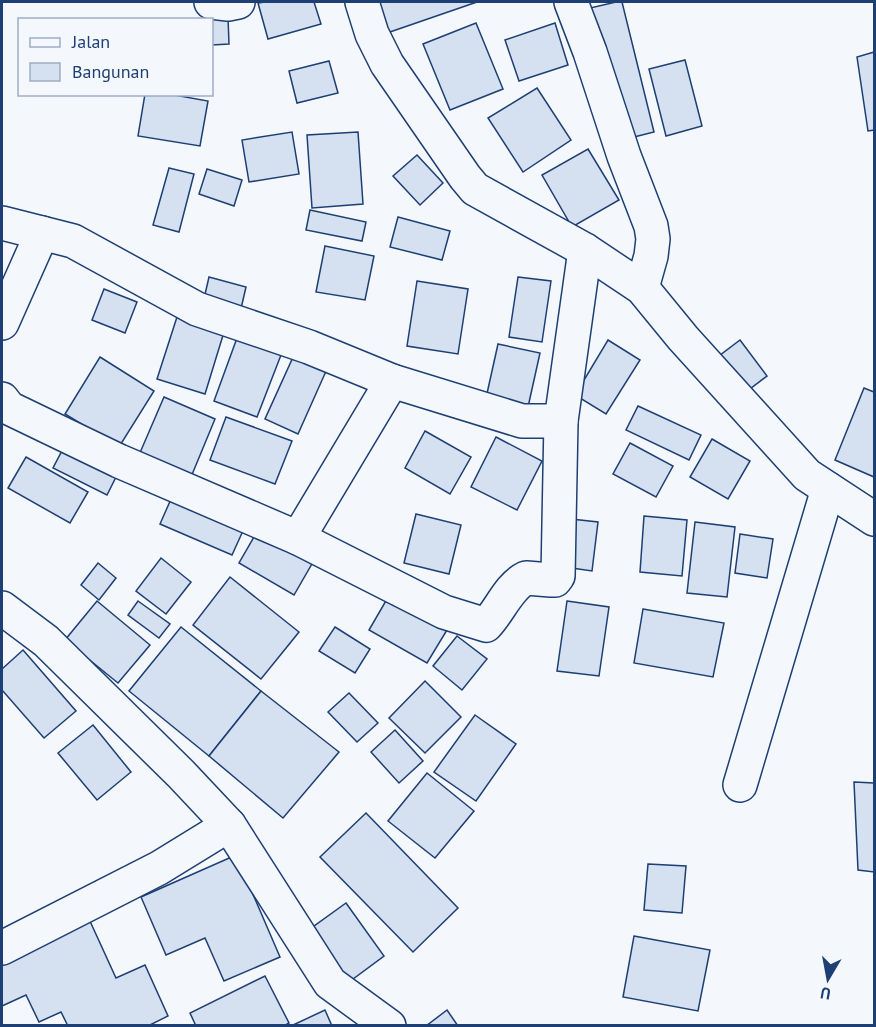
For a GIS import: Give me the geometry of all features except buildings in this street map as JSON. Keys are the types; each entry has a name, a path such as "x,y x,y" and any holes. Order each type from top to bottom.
{"street":[{"path":"211,2 228,4 237,2"},
{"path":"362,2 372,34 387,64 475,189 585,250 642,288 807,476 874,519"},
{"path":"571,2 624,156 651,226 653,240 651,256 642,288"},
{"path":"2,223 73,240 197,309 309,347 392,381 522,422 561,421"},
{"path":"2,324 42,233"},
{"path":"4,409 298,538 444,612 486,625 523,578 555,580 558,576 561,421 585,250"},
{"path":"298,538 392,381"},
{"path":"740,784 828,489"},
{"path":"2,608 46,641 181,774 229,825 330,983 389,1026"},
{"path":"2,948 159,868 229,825"}]}
